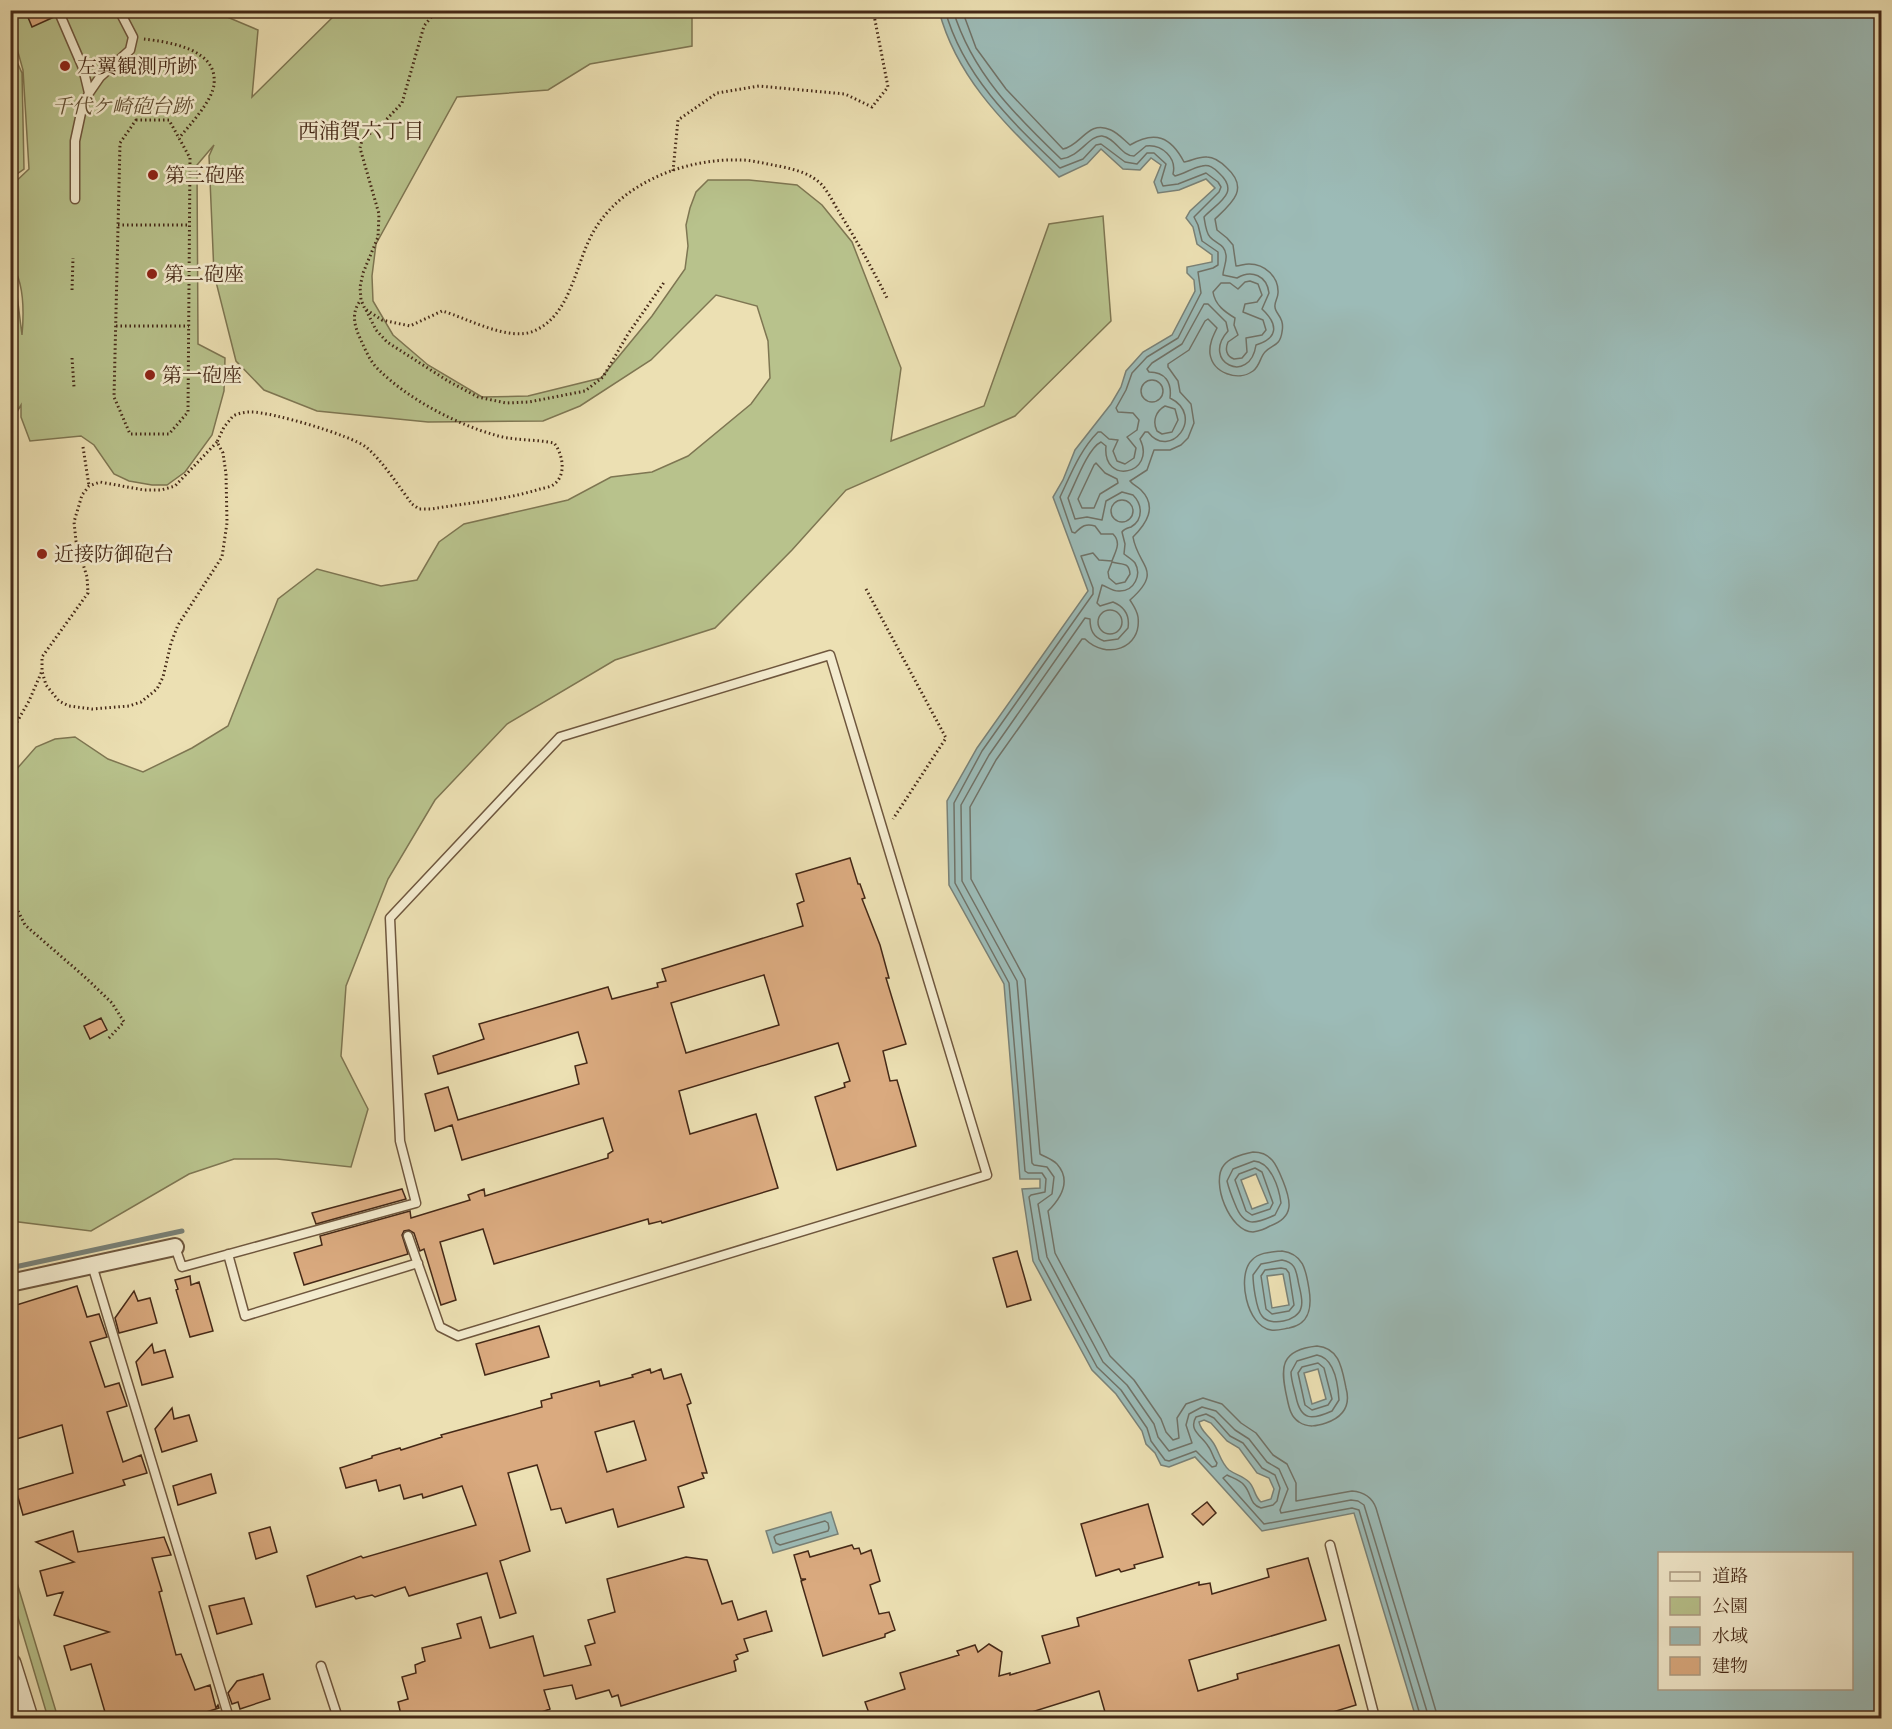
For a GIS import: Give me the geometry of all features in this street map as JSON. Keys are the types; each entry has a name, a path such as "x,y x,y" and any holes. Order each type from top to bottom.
{"street":[{"path":"10,1283 175,1247"},
{"path":"10,1664 27,1719"}],"lane":[{"path":"58,10 83,68 89,93"},
{"path":"75,199 75,141 81,113 89,93 100,77 130,50 133,37 119,10"},
{"path":"175,1247 182,1267 416,1203 400,1141 390,918 560,737 830,655 987,1175 458,1336 440,1327 408,1236"},
{"path":"228,1254 245,1316 418,1263"},
{"path":"92,1266 229,1719"},
{"path":"1330,1545 1375,1719"},
{"path":"321,1666 338,1719"}],"path":[{"path":"437,10 424,26 402,103 362,140 360,148 379,214 378,237 363,273 360,287 361,300 376,330 387,342 448,381 478,397 506,404 529,402 585,391 603,377 628,334 665,281"},
{"path":"673,171 678,120 717,93 759,86 802,89 845,94 873,106 888,87 873,10"},
{"path":"133,37 186,47 203,58 213,71 214,86 198,114 179,138"},
{"path":"136,120 169,120 190,158 188,412 169,434 130,434 114,397 118,225 120,142 136,120"},
{"path":"365,309 382,320 410,326 442,311 498,331 531,333 546,326 561,305 577,275 596,227 615,203 655,178 693,164 743,160 786,168 808,175 822,185 888,300"},
{"path":"118,225 190,225"},
{"path":"72,290 73,258"},
{"path":"217,442 223,453 226,474 227,523 222,557 178,625 163,677 157,689 141,702 129,706 78,708 59,701 46,685 42,672 42,657 88,593 87,577 76,542 74,522 82,495 88,486 100,482 144,490 161,490 175,486 217,442 233,416 250,412 288,419 364,446 412,504 419,508 431,509 526,493 554,485 562,473 559,449 554,443 496,436 450,419 400,388 377,369 356,328 355,307 361,300"},
{"path":"115,326 189,326"},
{"path":"72,358 74,387"},
{"path":"83,447 88,486"},
{"path":"866,589 946,738 883,833"},
{"path":"10,734 42,672"},
{"path":"10,895 25,925 112,1003 124,1022 108,1039"}],"green space":[{"name":"千代ケ崎砲台跡","path":"692,10 692,46 590,64 548,90 457,97 376,244 372,276 373,301 393,335 428,365 482,397 528,396 601,378 652,316 685,269 688,246 686,225 690,208 696,192 708,180 749,180 797,185 822,205 852,242 901,368 891,441 984,406 1049,224 1103,216 1111,321 1015,416 846,490 792,550 715,628 615,660 507,724 435,800 388,879 346,986 341,1056 368,1109 351,1167 277,1159 234,1159 189,1174 91,1231 11,1221 10,865 14,862 15,771 36,747 55,739 75,737 108,759 143,772 192,748 228,726 278,599 317,569 381,586 417,580 439,542 464,524 568,500 611,477 652,472 688,456 751,404 770,378 768,341 757,306 716,295 651,360 580,406 543,421 428,422 317,411 264,390 236,361 214,274 209,156 214,145 197,165 198,344 225,358 224,391 212,435 185,472 167,485 129,481 114,474 94,445 81,436 30,441 21,417 21,405 11,422 10,270 15,279 22,335 23,308 19,280 11,264 10,187 29,169 23,70 11,27 11,11 213,11 258,30 252,97 339,11"},
{"path":"11,31 17,62 22,73 24,169 11,178"},
{"path":"11,1563 58,1718 48,1718 11,1594"}],"water":[{"path":"939,11 1881,11 1881,1718 1416,1718 1354,1513 1262,1531 1195,1457 1169,1467 1161,1465 1155,1453 1146,1444 1142,1431 1116,1394 1092,1370 1033,1261 1022,1189 1040,1188 1040,1179 1020,1179 1004,984 949,885 947,801 977,748 1088,591 1053,497 1063,480 1075,450 1111,404 1121,387 1126,371 1143,352 1172,335 1195,291 1194,280 1187,273 1187,267 1212,262 1212,255 1197,244 1193,227 1186,218 1190,211 1215,188 1206,179 1179,190 1158,193 1154,182 1161,165 1151,158 1140,170 1123,169 1101,149 1087,164 1059,177 987,102 959,60","holes":["1256,1174 1268,1203 1252,1209 1241,1180","1283,1274 1289,1305 1272,1308 1267,1276","1318,1369 1326,1399 1312,1404 1304,1373","1204,1420 1211,1423 1227,1441 1239,1448 1257,1473 1269,1478 1274,1489 1271,1499 1261,1502 1249,1482 1229,1470 1199,1422"]},
{"path":"831,1512 838,1534 773,1553 766,1531"}],"building":[{"path":"25,10 52,10 54,17 32,27"},
{"path":"850,858 865,898 862,899 880,945 889,978 886,978 906,1044 883,1051 890,1081 897,1080 916,1146 837,1170 815,1097 845,1087 844,1083 850,1081 838,1043 679,1091 690,1134 756,1114 778,1188 662,1223 661,1221 649,1224 648,1219 494,1264 483,1229 440,1242 456,1300 441,1305 424,1249 420,1251 414,1233 409,1230 404,1231 402,1235 408,1254 304,1285 294,1253 322,1245 320,1236 410,1211 411,1218 470,1200 468,1195 484,1189 485,1196 608,1158 608,1154 613,1151 603,1118 462,1160 452,1125 435,1131 425,1094 448,1087 458,1120 579,1084 575,1066 587,1063 578,1032 438,1074 433,1056 484,1039 479,1024 608,987 612,999 658,987 657,983 666,981 662,969 803,926 797,904 804,901 796,874","holes":["764,975 779,1025 686,1053 671,1003"]},
{"path":"101,1018 107,1030 90,1039 84,1026"},
{"path":"402,1189 406,1199 316,1224 312,1213"},
{"path":"1017,1251 1031,1300 1007,1307 993,1258"},
{"path":"190,1276 191,1285 199,1282 213,1331 190,1337 175,1280"},
{"path":"77,1286 87,1317 99,1314 107,1337 90,1342 105,1387 119,1383 127,1406 107,1412 123,1462 141,1455 147,1473 123,1480 125,1485 23,1515 16,1490 73,1473 62,1425 10,1441 10,1307"},
{"path":"134,1291 138,1301 150,1298 157,1323 119,1333 115,1318"},
{"path":"539,1326 549,1357 485,1375 476,1344"},
{"path":"152,1344 154,1353 165,1350 173,1377 142,1385 136,1362"},
{"path":"650,1369 651,1373 661,1369 664,1379 681,1374 691,1403 687,1405 707,1473 702,1473 704,1478 678,1487 684,1507 618,1527 613,1509 566,1523 561,1508 551,1510 537,1465 508,1473 530,1551 500,1561 516,1613 500,1618 487,1573 409,1596 405,1587 375,1597 372,1595 356,1599 354,1596 316,1607 307,1576 361,1556 363,1558 476,1525 462,1486 423,1498 422,1494 404,1499 400,1485 379,1491 376,1480 346,1488 340,1468 372,1458 372,1456 400,1448 401,1450 442,1437 441,1435 542,1407 541,1401 552,1398 551,1394 599,1381 600,1386 633,1377 632,1375","holes":["634,1421 646,1460 607,1472 595,1432"]},
{"path":"172,1408 174,1419 189,1415 197,1441 162,1452 155,1429"},
{"path":"211,1474 216,1493 178,1505 173,1486"},
{"path":"1207,1502 1216,1513 1203,1525 1192,1514"},
{"path":"1148,1504 1163,1557 1134,1565 1135,1568 1121,1572 1119,1569 1096,1576 1081,1524"},
{"path":"270,1527 277,1552 256,1559 249,1533"},
{"path":"73,1531 78,1552 164,1537 171,1555 152,1558 176,1655 181,1654 195,1690 210,1685 216,1708 218,1705 219,1708 184,1719 107,1719 91,1664 71,1670 64,1646 109,1632 54,1615 63,1592 47,1596 40,1571 74,1562 36,1542"},
{"path":"852,1545 854,1549 859,1548 861,1554 871,1550 880,1581 870,1585 879,1614 889,1612 895,1630 885,1634 885,1637 823,1656 801,1581 806,1579 801,1579 794,1555 808,1551 810,1557"},
{"path":"686,1557 707,1560 722,1604 732,1601 738,1620 766,1611 772,1631 744,1639 748,1651 736,1655 738,1659 734,1661 736,1671 621,1706 618,1695 612,1697 609,1690 576,1699 572,1685 544,1690 550,1709 539,1713 541,1719 402,1719 398,1702 408,1699 402,1677 416,1673 415,1665 425,1661 422,1648 461,1638 457,1624 481,1617 490,1648 533,1636 544,1676 591,1665 585,1646 595,1643 588,1620 615,1612 607,1579"},
{"path":"1308,1558 1326,1620 1189,1660 1198,1691 1238,1679 1237,1674 1339,1645 1356,1705 1310,1719 1107,1719 1099,1691 1022,1715 1022,1719 871,1719 865,1702 905,1689 900,1673 959,1655 957,1651 975,1645 978,1652 989,1644 1002,1652 999,1676 1010,1673 1010,1675 1050,1663 1042,1636 1079,1626 1077,1618 1199,1582 1199,1585 1210,1583 1212,1594 1269,1577 1267,1569"},
{"path":"244,1598 252,1624 217,1634 209,1606"},
{"path":"263,1674 270,1699 240,1709 238,1702 232,1704 228,1693 237,1681"}],"waterway":[{"path":"10,1268 182,1231"}],"place":[{"name":"左翼観測所跡","path":"65,66"},
{"name":"第三砲座","path":"153,175"},
{"name":"第二砲座","path":"152,274"},
{"name":"第一砲座","path":"150,375"},
{"name":"近接防御砲台","path":"42,554"}],"district":[{"name":"西浦賀六丁目","path":"361,131"}]}
